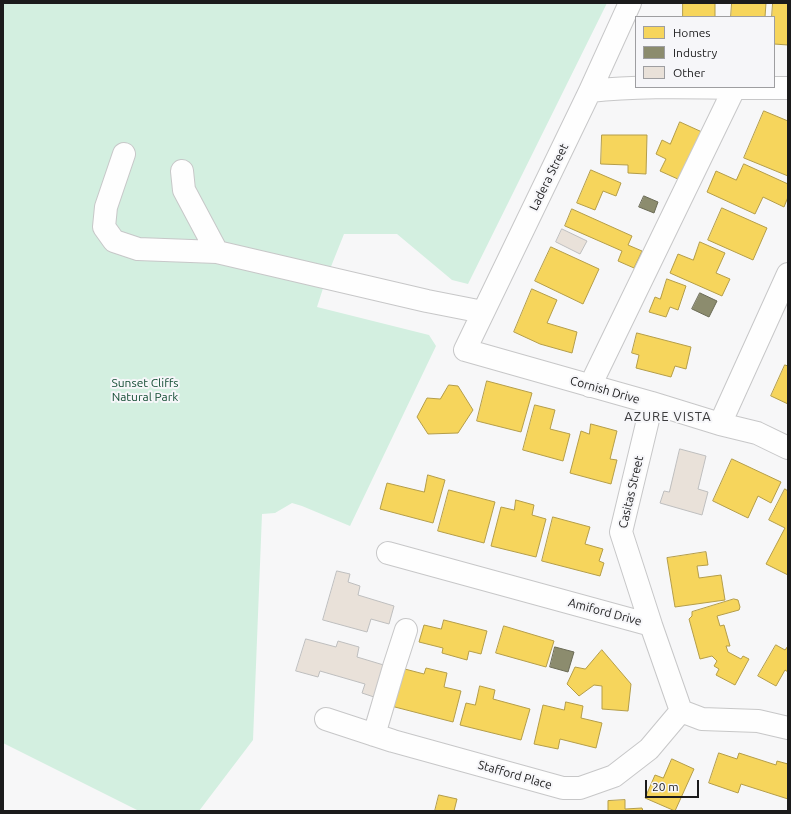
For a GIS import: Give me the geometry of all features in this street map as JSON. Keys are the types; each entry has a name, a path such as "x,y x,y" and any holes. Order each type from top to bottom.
{"street":[{"name":"Ladera Street","path":"465,350 590,91 630,3"},
{"path":"590,91 625,88 788,88"},
{"path":"590,386 734,89"},
{"path":"124,154 106,208 104,227 114,241 138,249 217,252 427,301 483,312"},
{"path":"182,171 184,190 217,252"},
{"path":"720,424 788,274"},
{"name":"Cornish Drive","path":"465,350 652,403 720,424 757,433 788,448"},
{"name":"Casitas Street","path":"651,625 621,532 652,403"},
{"name":"Amiford Drive","path":"388,553 651,625 681,711"},
{"path":"374,735 406,630"},
{"path":"681,711 702,719 758,721 788,728"},
{"name":"Stafford Place","path":"326,719 374,735 563,788 580,788 614,776 649,749 681,711"}],"green space":[{"name":"Sunset Cliffs Natural Park","path":"3,3 607,3 468,284 452,280 397,234 344,234 326,279 317,307 429,335 436,346 350,526 292,503 275,513 262,514 253,740 199,811 139,811 3,743"}],"building: Homes":[{"path":"683,3 715,3 715,16 683,16"},
{"path":"732,3 766,3 765,16 731,16"},
{"path":"773,3 788,3 788,45 775,44 775,16 772,16"},
{"path":"764,111 788,121 788,176 744,158"},
{"path":"680,122 702,132 680,180 660,171 666,159 656,154 662,140 670,144"},
{"path":"602,135 647,135 646,174 628,173 628,165 601,164"},
{"path":"744,164 788,184 788,197 784,207 763,197 755,214 707,192 716,171 736,180"},
{"path":"591,170 621,183 616,196 603,191 595,210 577,203"},
{"path":"722,208 767,228 753,260 708,240"},
{"path":"572,209 632,236 628,245 642,251 634,268 618,261 622,251 565,226"},
{"path":"700,242 725,253 716,273 730,279 722,296 670,273 678,254 693,260"},
{"path":"551,247 599,269 583,304 535,281"},
{"path":"667,279 686,286 678,310 670,307 666,317 649,312 655,297 660,299"},
{"path":"532,289 557,300 547,323 577,332 572,353 540,344 514,332"},
{"path":"637,333 691,347 686,369 675,366 671,377 636,368 639,355 632,353"},
{"path":"785,365 788,366 788,404 771,396"},
{"path":"487,381 532,393 521,432 477,421"},
{"path":"449,385 458,386 473,410 458,433 428,434 417,417 427,398 440,399"},
{"path":"535,405 555,410 550,429 570,434 563,461 523,450"},
{"path":"591,424 617,431 610,459 617,460 611,484 570,473 581,431 589,434"},
{"path":"732,459 781,482 771,503 758,496 748,518 713,501"},
{"path":"428,475 445,480 433,523 380,509 387,483 424,492"},
{"path":"785,489 788,491 788,575 766,564 785,528 769,520"},
{"path":"449,490 495,502 484,543 438,531"},
{"path":"516,500 534,505 532,515 546,519 536,557 491,546 501,507 514,510"},
{"path":"553,517 590,527 585,544 603,549 599,561 604,563 600,576 542,561"},
{"path":"706,552 708,565 697,566 699,578 721,575 725,600 675,607 667,558"},
{"path":"734,599 738,600 740,607 739,610 717,616 720,626 724,625 730,646 726,646 728,652 741,659 743,656 749,659 735,685 716,675 719,669 714,666 717,661 712,656 700,659 689,619 692,616 692,612"},
{"path":"444,620 487,631 481,654 469,651 467,660 442,653 443,648 419,642 424,625 441,629"},
{"path":"504,626 554,641 546,667 496,653"},
{"path":"776,645 785,650 788,646 788,672 785,670 776,686 758,676"},
{"path":"602,650 631,684 628,711 602,709 602,686 594,685 579,696 567,684 575,667 585,669"},
{"path":"401,668 424,674 426,668 447,673 444,687 461,691 453,722 391,706"},
{"path":"480,686 495,690 493,699 530,709 521,740 460,725 466,703 475,705"},
{"path":"566,702 583,706 581,718 602,723 596,748 560,739 558,749 534,744 543,705 564,710"},
{"path":"719,753 737,759 739,753 776,765 777,761 788,764 788,799 741,784 738,793 709,783"},
{"path":"672,759 694,769 675,811 645,798 655,775 663,778"},
{"path":"439,795 457,799 454,811 435,811"},
{"path":"625,800 625,809 642,808 643,811 608,811 608,801"}],"building: Industry":[{"path":"644,196 658,202 654,213 639,207"},
{"path":"700,293 717,301 709,317 692,309"},
{"path":"555,647 574,652 568,672 550,667"}],"building: Other":[{"path":"562,229 587,241 580,254 556,242"},
{"path":"680,449 706,456 698,489 708,492 702,515 660,503 664,491 669,492"},
{"path":"337,571 350,574 348,582 360,586 358,595 394,606 389,624 371,619 367,632 323,620"},
{"path":"306,639 336,647 338,641 359,647 357,657 387,666 377,698 362,693 365,684 320,671 318,677 296,671"}],"district":[{"name":"AZURE VISTA","path":"668,417"}]}
